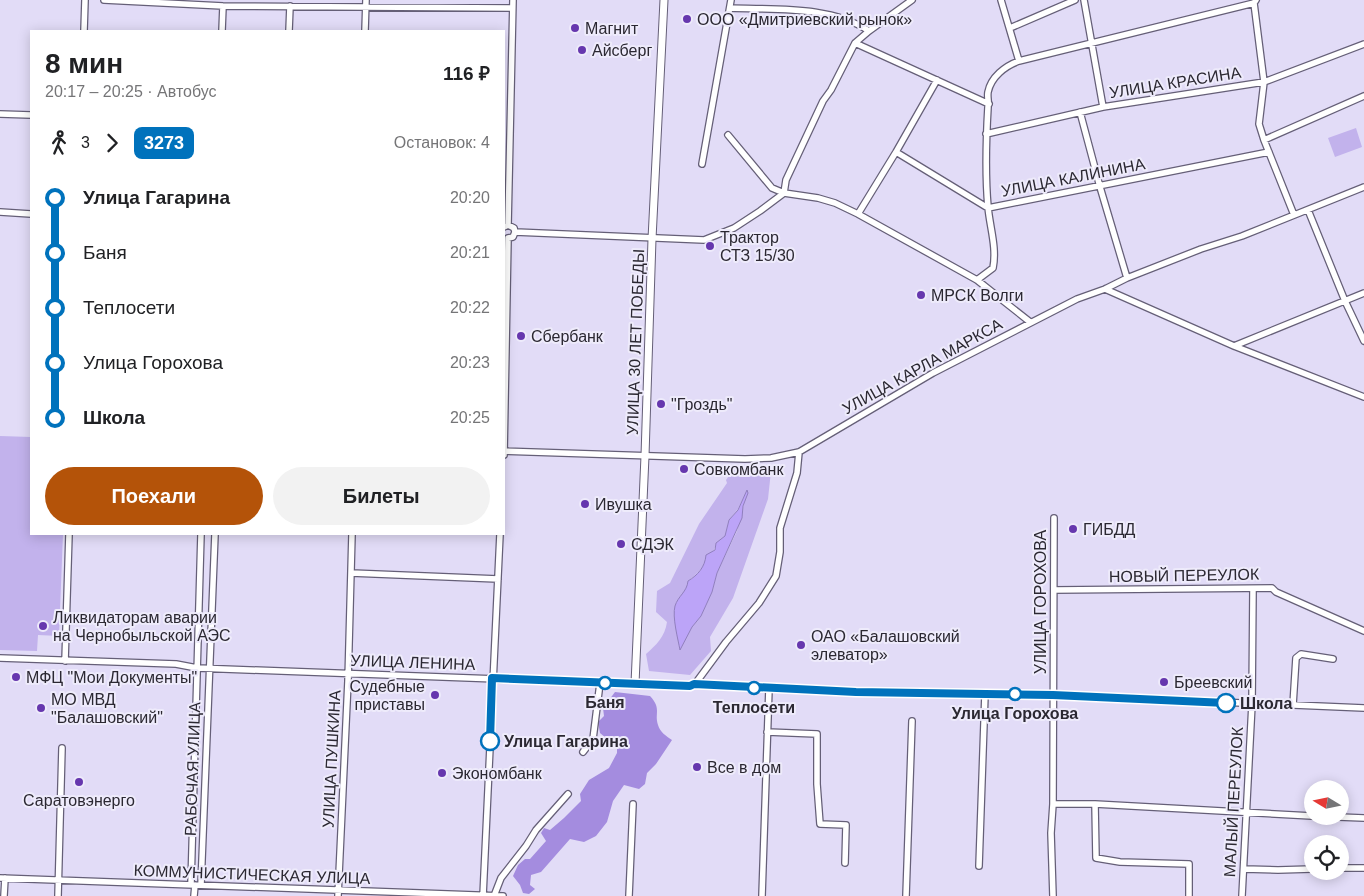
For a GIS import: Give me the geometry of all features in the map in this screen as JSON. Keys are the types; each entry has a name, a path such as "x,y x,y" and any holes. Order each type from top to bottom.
{"main road":[{"name":"УЛИЦА 30 ЛЕТ ПОБЕДЫ","path":"635,684 652,239 664,0"}],"street":[{"path":"84,30 85,0"},
{"path":"104,0 159,1 223,6 512,8"},
{"path":"365,30 366,0"},
{"path":"513,0 506,226 512,226 515,232"},
{"path":"702,164 731,0"},
{"path":"515,232 704,240 734,228 784,193 786,180 823,101 831,90 855,44 869,31 912,0"},
{"path":"1000,0 1019,61"},
{"path":"1010,28 1074,0"},
{"path":"1084,0 1103,107"},
{"path":"977,280 993,268 995,256 988,208 986,134 989,104 987,93 993,81 1007,65 1255,2 1264,82 1259,124 1268,152 1294,215"},
{"path":"222,30 223,6"},
{"path":"289,30 290,6"},
{"path":"730,8 805,12 842,17 869,31"},
{"path":"855,44 989,104"},
{"name":"УЛИЦА КРАСИНА","path":"986,134 1103,107 1264,82 1364,44"},
{"path":"858,214 937,80"},
{"path":"1264,140 1364,96"},
{"path":"1080,112 1127,278"},
{"path":"0,114 30,115"},
{"path":"728,135 772,188 784,193 818,198 835,203 858,214 977,280 1030,322"},
{"name":"УЛИЦА КАЛИНИНА","path":"896,152 988,208 1268,152"},
{"name":"УЛИЦА КАРЛА МАРКСА","path":"505,450 745,459 771,458 799,452 933,372 1077,299 1364,187"},
{"path":"1308,210 1345,301 1364,341"},
{"path":"0,212 30,214"},
{"path":"505,344 506,237 513,236 515,232"},
{"path":"1105,289 1234,346 1364,397"},
{"path":"1234,346 1364,293"},
{"path":"694,684 759,603 776,576 780,552 780,528 797,473 799,452"},
{"name":"УЛИЦА ГОРОХОВА","path":"1053,896 1051,834 1053,804 1054,518"},
{"path":"65,661 69,535"},
{"name":"РАБОЧАЯ УЛИЦА","path":"196,885 198,668 202,535"},
{"name":"РАБОЧАЯ УЛИЦА","path":"196,885 210,668 214,535"},
{"name":"УЛИЦА ПУШКИНА","path":"338,894 349,673 352,535"},
{"path":"484,896 492,678 500,535"},
{"path":"351,573 498,579"},
{"name":"НОВЫЙ ПЕРЕУЛОК","path":"1054,590 1272,588 1276,592 1364,631"},
{"name":"МАЛЫЙ ПЕРЕУЛОК","path":"1242,896 1252,704 1253,589"},
{"path":"1293,705 1296,658 1301,654 1333,659"},
{"name":"УЛИЦА ЛЕНИНА","path":"0,658 176,664 198,668 600,683 690,686 694,684 856,692 1053,695 1364,708"},
{"path":"584,752 593,739 600,683"},
{"path":"762,896 769,688"},
{"path":"979,866 985,694"},
{"path":"906,896 912,721"},
{"path":"767,732 817,734 817,784 820,824 846,825 845,863"},
{"path":"58,896 62,748"},
{"path":"494,896 501,878 536,830 568,794"},
{"path":"629,896 634,804"},
{"path":"1053,804 1095,804 1304,816"},
{"path":"1095,804 1096,858 1120,862 1189,864 1189,896"},
{"path":"1349,817 1364,818"},
{"path":"1349,868 1364,868"},
{"path":"1244,869 1304,869"},
{"path":"2,878 4,896"},
{"name":"КОММУНИСТИЧЕСКАЯ УЛИЦА","path":"2,878 196,885 338,894 503,896"},
{"path":"194,896 196,885"}],"shaded area":[{"path":"1356,128 1362,147 1335,157 1328,138"},
{"path":"0,436 30,437 30,535 63,535 59,636 38,635 37,651 0,650"},
{"path":"733,470 771,471 768,499 733,598 710,637 711,651 690,675 649,671 646,654 657,644 667,622 656,612 657,591 670,583 699,524 727,483 726,480","holes":["747,491 737,531 717,573 712,592 701,616 692,627 680,649 676,628 688,588 688,581 701,569 713,553 716,543 725,536 729,520 738,509"]},
{"path":"747,490 748,493 743,506 742,518 717,573 712,592 701,616 692,627 680,650 674,616 676,603 686,588 688,581 703,567 706,555 715,550 716,543 725,536 729,520 738,510"},
{"path":"615,692 650,696 656,704 659,727 672,740 656,764 647,773 645,784 639,789 624,785 613,801 607,822 596,836 584,842 570,839 541,872 531,875 530,885 535,889 529,894 523,893 513,876 518,865 525,859 530,859 546,841 541,833 544,828 550,830 581,801 580,794 589,780 609,768 617,753 617,741 606,738 600,733 598,722 604,716 603,708"}],"bus line":[{"name":"3273","path":"490,741 492,678 690,686 694,684 856,692 1053,695 1226,703"}],"place":[{"name":"ООО «Дмитриевский рынок»","path":"687,19"},
{"name":"Магнит","path":"575,28"},
{"name":"Айсберг","path":"582,50"},
{"name":"Трактор СТЗ 15/30","path":"710,246"},
{"name":"МРСК Волги","path":"921,295"},
{"name":"Сбербанк","path":"521,336"},
{"name":"\"Гроздь\"","path":"661,404"},
{"name":"Совкомбанк","path":"684,469"},
{"name":"Ивушка","path":"585,504"},
{"name":"ГИБДД","path":"1073,529"},
{"name":"СДЭК","path":"621,544"},
{"name":"Ликвидаторам аварии на Чернобыльской АЭС","path":"43,626"},
{"name":"ОАО «Балашовский элеватор»","path":"801,645"},
{"name":"МФЦ \"Мои Документы\"","path":"16,677"},
{"name":"Бреевский","path":"1164,682"},
{"name":"Баня","path":"605,683"},
{"name":"Теплосети","path":"754,688"},
{"name":"Улица Горохова","path":"1015,694"},
{"name":"Судебные приставы","path":"435,695"},
{"name":"Школа","path":"1226,703"},
{"name":"МО МВД \"Балашовский\"","path":"41,708"},
{"name":"Улица Гагарина","path":"490,741"},
{"name":"Все в дом","path":"697,767"},
{"name":"Экономбанк","path":"442,773"},
{"name":"Саратовэнерго","path":"79,782"}]}
